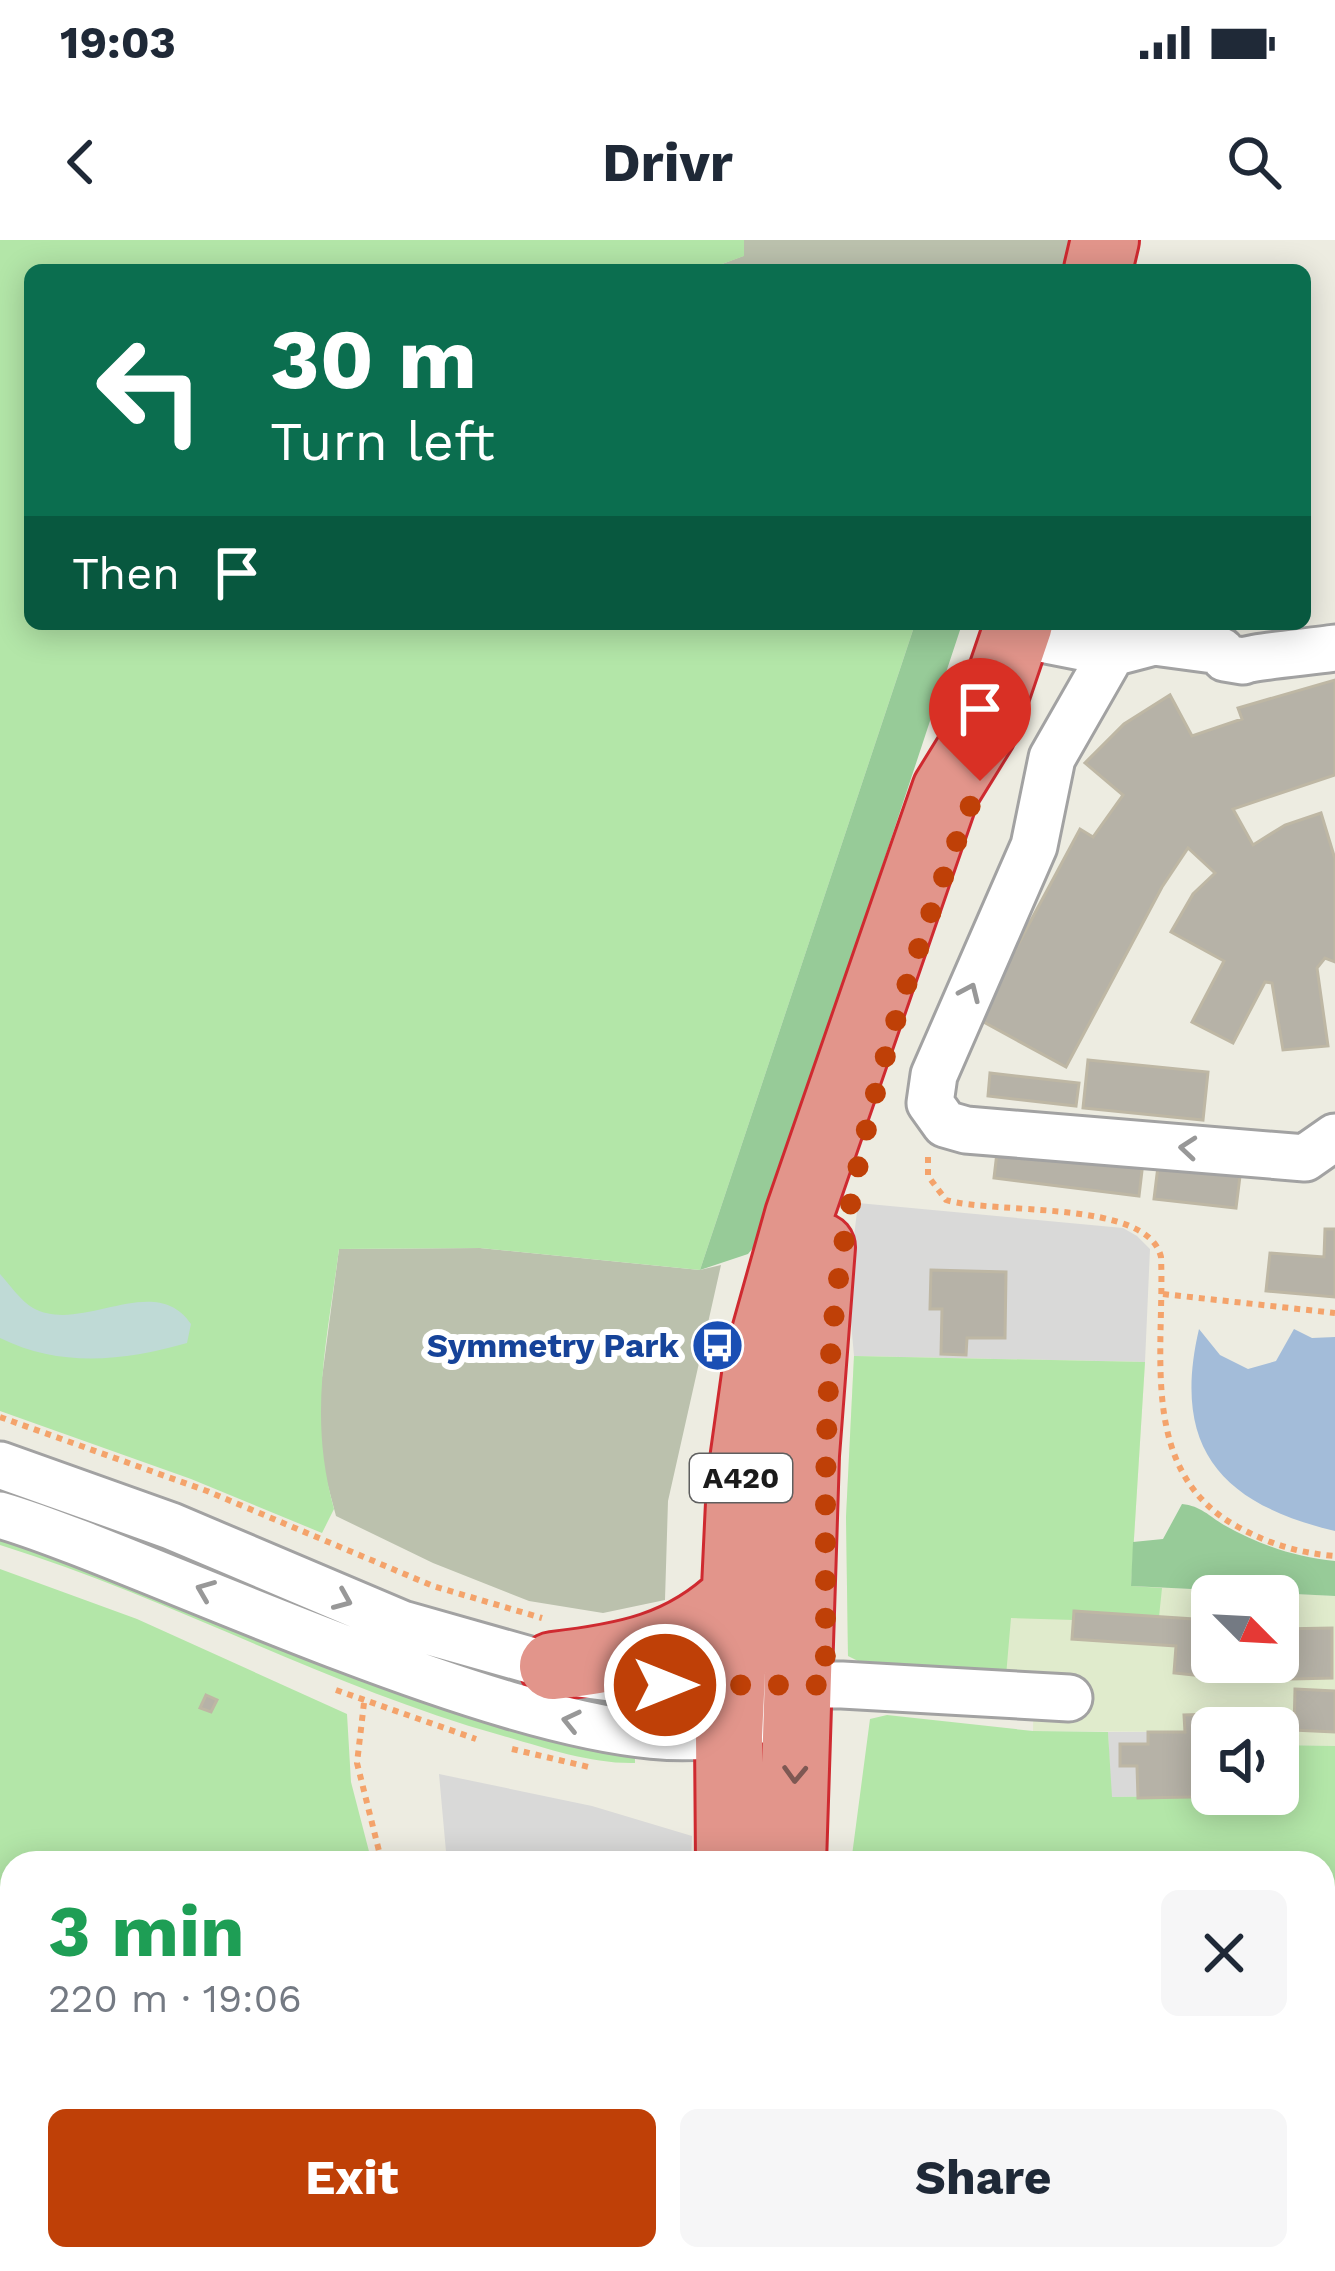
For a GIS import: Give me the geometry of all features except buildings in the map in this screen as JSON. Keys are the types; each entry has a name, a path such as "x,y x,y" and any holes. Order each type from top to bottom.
{"highway":[{"name":"A420","path":"730,1851 735,1596 743,1463 758,1361 800,1214 946,790 952,722 1004,630"},
{"name":"A420","path":"792,1851 809,1360 839,1107"},
{"path":"552,1643 664,1645 694,1631 735,1596"}],"street":[{"path":"1035,630 1221,645 1283,658 1335,648"},
{"path":"1132,640 1052,758 1034,846 934,1075 930,1103 941,1120 966,1130 1320,1147"},
{"path":"0,1465 171,1526 402,1624 552,1643 643,1684 730,1710"},
{"path":"0,1515 61,1533 377,1662 497,1702 646,1735 730,1710 781,1704 798,1685 1069,1698"}],"path":[{"path":"941,1120 931,1142 928,1176 946,1200 1138,1226 1159,1247 1160,1398 1171,1446 1189,1488 1224,1519 1270,1544 1335,1556"},
{"path":"1162,1294 1335,1313"},
{"path":"0,1417 207,1491 433,1586 552,1643"},
{"path":"364,1702 357,1763 379,1851"}],"shaded area":[{"path":"744,240 1069,240 1063,264 722,264 743,256"},
{"path":"858,1203 1123,1228 1150,1249 1145,1362 854,1356 848,1288"},
{"path":"480,1248 700,1270 721,1265 668,1501 665,1600 603,1613 529,1601 433,1563 336,1516 320,1456 318,1408 339,1249"},
{"path":"0,1274 29,1305 52,1314 138,1302 176,1309 191,1324 187,1343 93,1358 23,1348 0,1338"},
{"path":"854,1356 1145,1362 1131,1586 1191,1589 1191,1683 1299,1683 1299,1594 1335,1596 1335,1778 1334,1746 1299,1745 1299,1707 1191,1707 1191,1715 1185,1715 1185,1732 1033,1731 1034,1677 848,1656 846,1517"},
{"path":"1184,1715 1191,1715 1191,1796 1111,1797 1108,1732 1184,1732"},
{"path":"439,1774 592,1806 692,1836 691,1851 446,1851"}],"green space":[{"path":"0,240 744,240 744,256 722,264 24,264 24,630 913,630 700,1270 480,1248 339,1249 321,1410 334,1509 322,1533 191,1479 0,1411"},
{"path":"913,630 960,630 758,1242 748,1254 700,1270"},
{"path":"854,1356 1145,1362 1131,1586 1162,1588 1159,1617 1075,1611 1074,1620 1011,1618 1006,1676 870,1667 848,1656 846,1517"},
{"path":"1182,1504 1200,1509 1264,1544 1335,1561 1335,1596 1299,1594 1299,1575 1191,1575 1191,1589 1131,1586 1133,1542 1163,1539"},
{"path":"0,1529 635,1752 635,1763 549,1749 373,1692 126,1590 0,1545"},
{"path":"0,1569 137,1619 347,1714 351,1782 369,1851 0,1851"},
{"path":"887,1715 1033,1731 1108,1732 1112,1797 1191,1796 1191,1815 1299,1815 1299,1745 1335,1746 1335,1851 853,1851 870,1719"}],"water":[{"path":"1199,1329 1220,1355 1248,1369 1276,1361 1294,1329 1312,1338 1335,1337 1335,1531 1262,1505 1214,1465 1200,1439 1193,1407 1192,1371"}],"place":[{"name":"Symmetry Park","path":"718,1345"}],"route":[{"path":"665,1685 825,1685 832,1341 846,1227 888,1045 952,850 980,781"}]}
